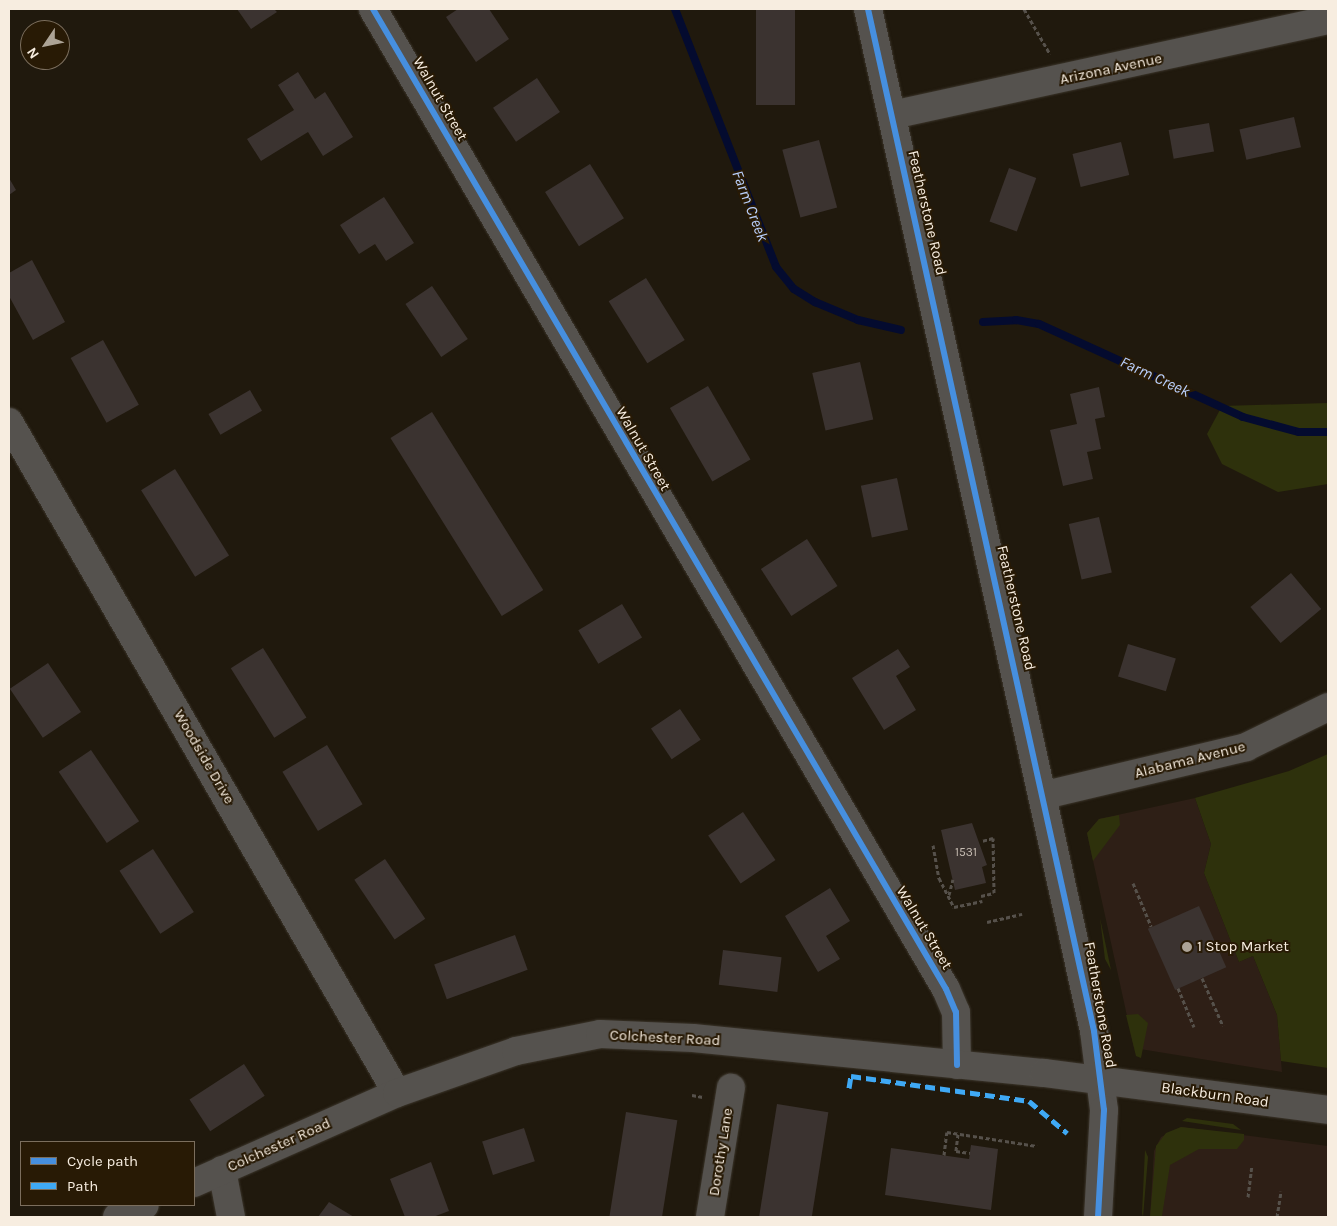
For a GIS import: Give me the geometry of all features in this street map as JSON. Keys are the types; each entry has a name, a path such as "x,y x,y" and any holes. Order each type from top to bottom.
{"street":[{"name":"Walnut Street","path":"373,9 946,989 956,1012 957,1065"},
{"name":"Featherstone Road","path":"868,9 1045,795 1101,1079 1104,1157 1098,1217"},
{"name":"Arizona Avenue","path":"892,115 1328,20"},
{"name":"Woodside Drive","path":"9,422 397,1093"},
{"name":"Alabama Avenue","path":"1045,795 1246,746 1328,707"},
{"name":"Colchester Road","path":"195,1183 397,1093 516,1051 600,1034 693,1038 1101,1079"},
{"name":"Blackburn Road","path":"1101,1079 1328,1110"},
{"name":"Dorothy Lane","path":"710,1217 731,1088"},
{"path":"222,1170 231,1217"},
{"path":"117,1217 143,1206"}],"path":[{"path":"1024,9 1050,55"},
{"path":"981,896 994,893 993,838 982,841"},
{"path":"933,845 939,878 954,907 982,901"},
{"path":"949,895 953,879"},
{"path":"1133,883 1151,926"},
{"path":"987,922 1022,914"},
{"path":"1202,978 1223,1026"},
{"path":"1178,988 1194,1027"},
{"path":"944,1155 947,1132 1037,1146"},
{"path":"958,1134 956,1151 970,1153"},
{"path":"1248,1197 1252,1166"},
{"path":"1277,1217 1281,1191"}],"shaded area":[{"path":"1195,798 1211,844 1204,873 1239,962 1253,956 1277,1015 1282,1072 1134,1048 1087,833 1099,819"},
{"path":"1181,1127 1328,1146 1328,1217 1150,1217 1154,1151 1161,1137"}],"green space":[{"path":"1328,403 1328,484 1278,492 1222,464 1207,434 1222,406"},
{"path":"1328,754 1328,1068 1281,1061 1277,1015 1253,956 1239,962 1204,873 1211,844 1195,798 1289,771"},
{"path":"1119,815 1120,825 1093,861 1087,833 1099,819"},
{"path":"1100,918 1111,970 1105,959"},
{"path":"1138,1014 1148,1023 1141,1058 1136,1056 1126,1015"},
{"path":"1187,1118 1233,1124 1241,1130 1182,1121"},
{"path":"1181,1127 1244,1134 1244,1140 1237,1149 1199,1149 1170,1165 1162,1216 1150,1217 1156,1146 1166,1133"},
{"path":"1145,1150 1148,1157 1143,1217 1142,1213"}],"building":[{"path":"237,9 274,9 277,12 251,29"},
{"path":"458,9 489,9 509,39 476,62 446,17"},
{"path":"756,9 795,9 795,105 756,105"},
{"path":"298,72 315,99 325,92 353,137 323,156 308,132 261,161 247,139 294,110 278,85"},
{"path":"537,78 560,112 516,142 493,108"},
{"path":"1294,117 1301,147 1246,160 1239,130"},
{"path":"1209,123 1214,152 1174,159 1169,130"},
{"path":"819,140 837,208 800,217 782,150"},
{"path":"1121,142 1129,175 1081,187 1072,154"},
{"path":"590,164 624,218 579,246 545,192"},
{"path":"1009,168 1036,178 1017,231 990,222"},
{"path":"9,178 16,190 9,195"},
{"path":"384,197 414,243 386,261 375,244 359,254 340,225"},
{"path":"32,260 65,322 33,340 9,296 9,273"},
{"path":"646,278 685,340 647,363 609,301"},
{"path":"432,286 468,339 441,357 405,304"},
{"path":"103,340 139,405 107,423 71,358"},
{"path":"860,362 873,419 826,431 812,373"},
{"path":"708,386 751,460 712,482 670,408"},
{"path":"1099,387 1105,417 1095,419 1101,449 1087,452 1093,479 1063,486 1050,430 1077,424 1070,394"},
{"path":"250,390 262,411 220,435 208,414"},
{"path":"432,412 543,590 502,616 390,438"},
{"path":"175,469 229,556 195,577 141,490"},
{"path":"897,478 908,530 872,538 861,486"},
{"path":"1099,517 1112,573 1082,580 1069,524"},
{"path":"807,539 837,586 791,616 761,569"},
{"path":"1291,573 1321,609 1281,643 1250,607"},
{"path":"622,604 642,637 598,664 578,630"},
{"path":"1128,644 1176,659 1166,691 1118,677"},
{"path":"263,648 306,718 274,738 231,668"},
{"path":"898,649 910,667 896,676 916,710 884,730 852,678"},
{"path":"48,663 81,712 43,738 10,689"},
{"path":"680,709 701,740 672,759 651,729"},
{"path":"327,745 363,804 318,831 282,772"},
{"path":"91,750 139,821 107,843 59,772"},
{"path":"743,812 775,860 741,884 708,835"},
{"path":"972,823 987,865 982,867 986,883 955,890 941,830"},
{"path":"153,849 194,912 160,934 119,871"},
{"path":"385,859 425,919 395,939 354,880"},
{"path":"830,888 850,921 826,936 840,959 818,972 785,916"},
{"name":"1 Stop Market","path":"1199,906 1226,967 1175,990 1148,929"},
{"path":"515,935 528,970 447,999 434,964"},
{"path":"723,950 782,957 777,992 719,985"},
{"path":"244,1064 265,1096 210,1131 189,1099"},
{"path":"777,1104 828,1112 812,1217 759,1217"},
{"path":"626,1112 677,1120 662,1217 609,1217"},
{"path":"524,1128 535,1161 493,1175 482,1142"},
{"path":"971,1145 998,1149 991,1210 885,1195 891,1148 969,1159"},
{"path":"431,1162 449,1211 433,1217 405,1217 390,1179"},
{"path":"329,1202 354,1217 318,1217"}],"waterway":[{"name":"Farm Creek","path":"675,9 776,267 794,289 815,302 858,320 901,330"},
{"name":"Farm Creek","path":"983,322 1016,320 1039,324 1243,417 1299,432 1328,432"}],"marked path":[{"path":"849,1088 851,1076 1029,1101 1067,1133"}],"cycle path":[{"path":"373,9 946,989 956,1012 957,1065"},
{"path":"868,9 1094,1031 1104,1110 1098,1217"}],"place":[{"name":"1 Stop Market","path":"1187,947"}]}
